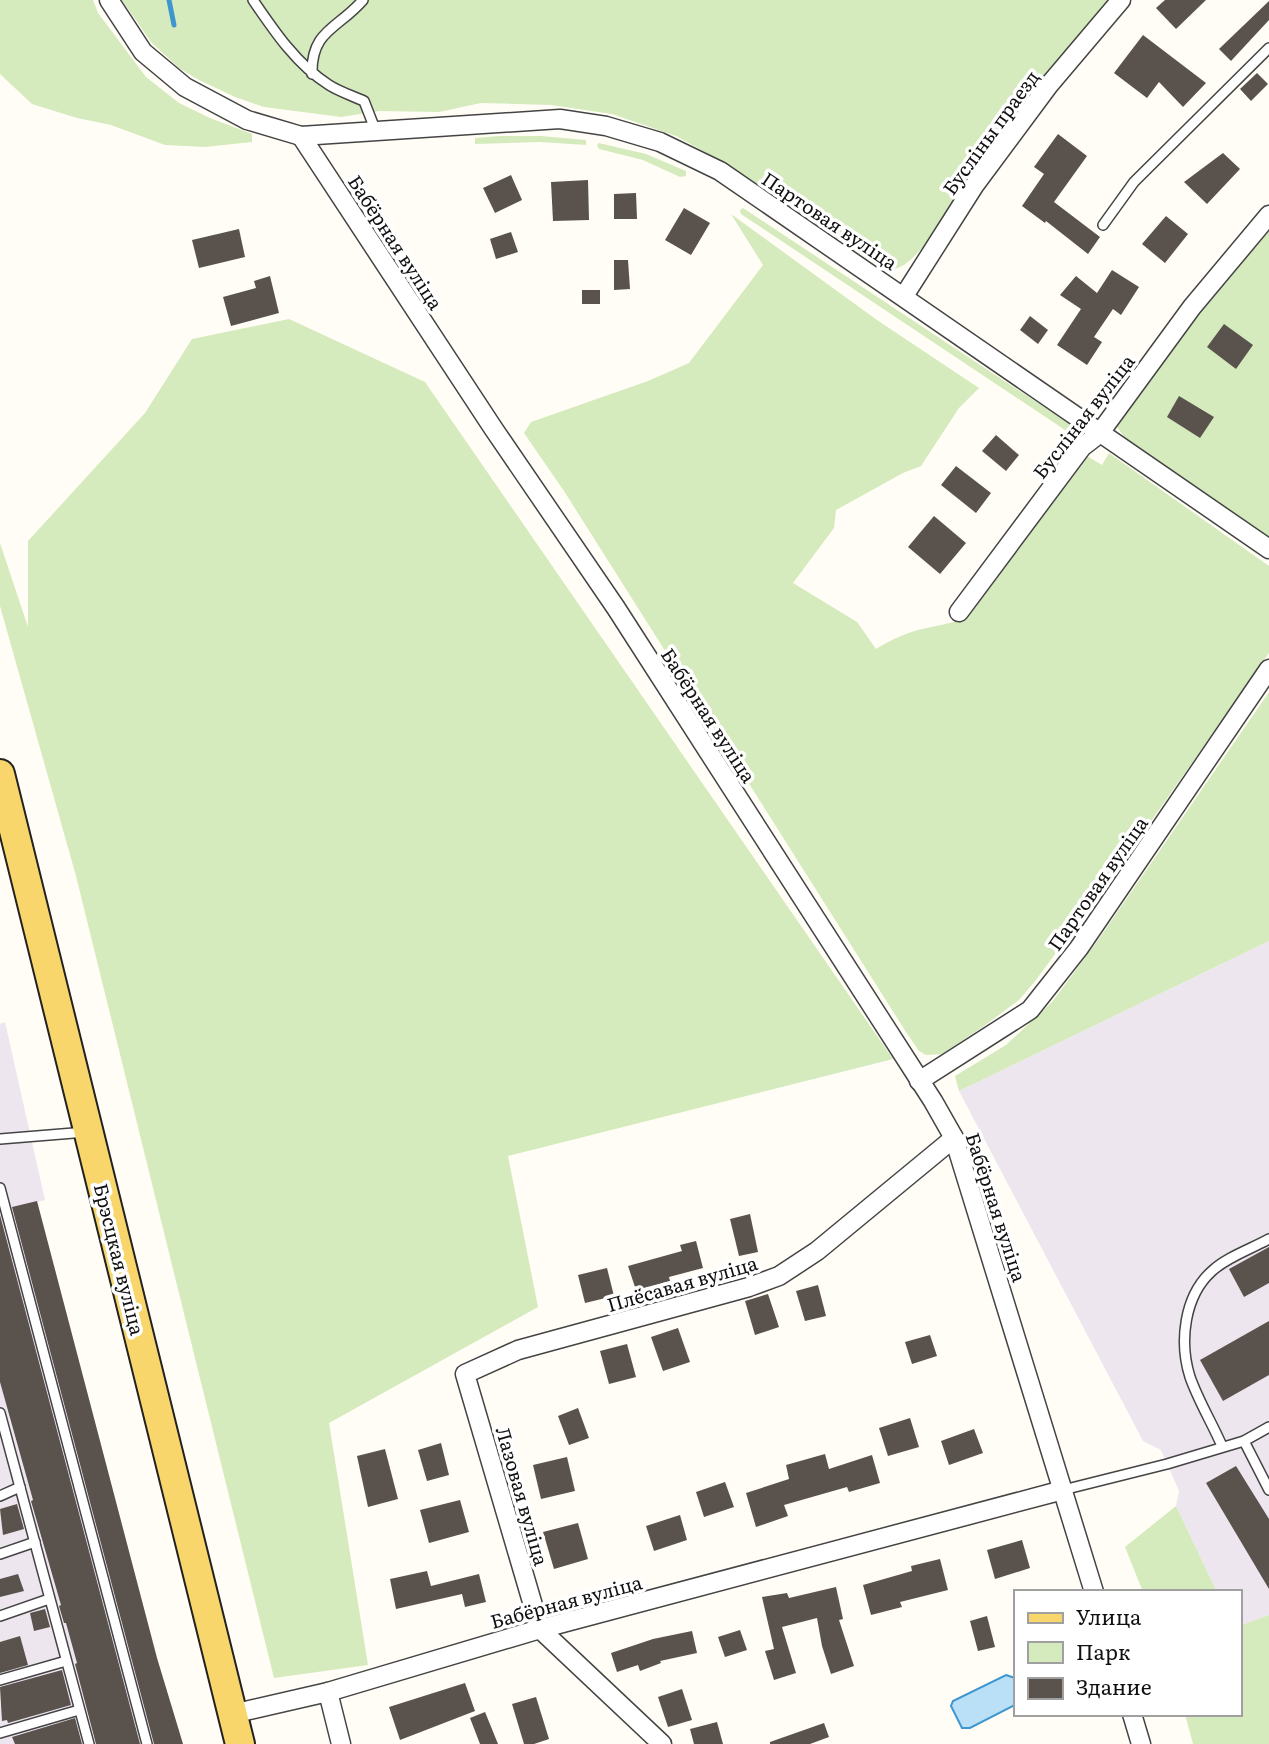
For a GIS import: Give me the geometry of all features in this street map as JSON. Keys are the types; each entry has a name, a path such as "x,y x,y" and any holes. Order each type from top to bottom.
{"main road":[{"name":"Брэсцкая вуліца","path":"0,774 240,1744"}],"street":[{"path":"109,0 143,52 185,87 247,120 300,136"},
{"name":"Бусліны праезд","path":"904,296 974,186 1049,85 1121,0"},
{"name":"Партовая вуліца","path":"300,136 560,118 606,126 660,142 720,172 1269,549"},
{"name":"Бабёрная вуліца","path":"232,1714 328,1692 540,1629 1063,1490 954,1138 616,608 300,136"},
{"name":"Бусліная вуліца","path":"959,612 1082,447 1099,434 1192,307 1269,215"},
{"name":"Партовая вуліца","path":"919,1081 1030,1010 1079,948 1269,668"},
{"name":"Плёсавая вуліца","path":"465,1374 518,1350 749,1287 779,1276 817,1251 954,1138"},
{"name":"Лазовая вуліца","path":"465,1374 540,1629"},
{"path":"1063,1490 1093,1590"},
{"path":"540,1629 662,1744"},
{"path":"328,1692 341,1744"},
{"path":"1133,1716 1141,1744"}],"lane":[{"path":"253,0 273,30 312,74 332,88 364,101 374,129"},
{"path":"312,74 311,55 318,40 363,0"},
{"path":"1103,225 1134,182 1269,48"},
{"path":"0,1139 88,1132"},
{"path":"0,1188 147,1744"},
{"path":"1222,1446 1190,1376 1185,1337 1186,1314 1201,1282 1213,1269 1269,1239"},
{"path":"0,1413 3,1435 20,1487 89,1744"},
{"path":"1063,1490 1244,1441 1269,1427"},
{"path":"1244,1441 1269,1490"},
{"path":"0,1496 20,1487"},
{"path":"0,1554 34,1542"},
{"path":"0,1616 50,1599"},
{"path":"0,1680 66,1661"},
{"path":"0,1733 79,1710"}],"shaded area":[{"path":"1269,941 1269,1615 1241,1625 1241,1590 1216,1590 1176,1506 1179,1491 1161,1450 1143,1441 959,1091"},
{"path":"5,1022 45,1200 37,1202 157,1658 183,1744 0,1744 0,1024"}],"green space":[{"path":"0,0 93,0 98,13 146,77 179,103 252,134 252,142 205,147 165,145 111,125 32,104 0,74"},
{"path":"122,0 1109,0 1047,76 923,247 901,267 881,269 872,266 773,194 676,136 612,114 551,105 481,103 439,112 379,111 341,117 264,107 235,97 179,68 151,42"},
{"path":"499,136 586,140 586,145 540,142 475,144 475,138"},
{"path":"599,143 646,154 686,171 686,176 680,177 643,160 599,149"},
{"path":"743,208 1068,423 1077,438 741,214 740,210"},
{"path":"731,214 877,320 979,388 959,408 921,466 836,510 834,528 793,583 857,622 876,649 918,630 962,619 1087,456 1102,465 1109,453 1269,566 1269,653 1036,980 1019,1000 942,1054 926,1055 919,1051 906,1032 564,491 524,433 531,422 648,381 689,363 763,265"},
{"path":"1269,229 1269,538 1125,438 1117,427 1117,421 1203,303"},
{"path":"289,319 425,382 893,1059 508,1156 538,1307 329,1423 368,1665 274,1678 76,876 0,606 0,543 28,627 28,541 145,413 192,339"},
{"path":"1269,692 1269,941 959,1091 955,1076 1006,1045 1052,1002 1096,943"},
{"path":"1176,1506 1216,1590 1142,1590 1125,1547"},
{"path":"1269,1615 1269,1744 1193,1744 1186,1716 1241,1716 1241,1625"}],"water":[{"path":"1006,1675 1014,1678 1014,1706 970,1728 962,1728 951,1706 953,1701"}],"building":[{"path":"1165,0 1206,0 1176,29 1156,8"},
{"path":"1269,1 1269,20 1231,61 1219,49"},
{"path":"1143,35 1206,83 1183,107 1159,82 1147,98 1114,73"},
{"path":"1257,73 1268,84 1251,101 1240,89"},
{"path":"1058,134 1087,156 1054,202 1100,237 1088,254 1022,206 1044,174 1034,167"},
{"path":"1223,153 1240,169 1207,204 1184,182"},
{"path":"511,175 522,200 495,213 483,188"},
{"path":"588,180 589,220 553,221 551,182"},
{"path":"636,193 637,219 614,219 614,194"},
{"path":"684,208 710,223 691,255 665,240"},
{"path":"1166,216 1188,234 1165,263 1142,244"},
{"path":"239,229 245,257 199,268 192,240"},
{"path":"511,232 518,252 496,259 490,239"},
{"path":"614,260 628,260 630,289 614,290"},
{"path":"1112,270 1139,287 1121,315 1113,309 1094,337 1102,342 1087,365 1057,345 1081,309 1060,295 1076,276 1097,293"},
{"path":"270,276 279,313 231,326 223,297 256,288 254,281"},
{"path":"582,290 600,290 600,304 582,304"},
{"path":"1030,316 1048,330 1038,344 1020,330"},
{"path":"1224,324 1253,345 1236,369 1207,347"},
{"path":"1179,396 1214,417 1200,438 1167,417"},
{"path":"996,435 1019,455 1006,471 982,451"},
{"path":"956,466 991,493 976,513 941,485"},
{"path":"934,516 966,543 940,574 908,547"},
{"path":"37,1201 157,1658 183,1744 154,1744 12,1207"},
{"path":"750,1214 758,1252 739,1256 730,1219"},
{"path":"0,1215 140,1744 96,1744 75,1664 77,1663 31,1501 33,1500 0,1382"},
{"path":"696,1241 703,1268 636,1290 628,1266 682,1251 680,1245"},
{"path":"1269,1247 1269,1283 1244,1297 1229,1269"},
{"path":"607,1268 614,1296 585,1303 578,1275"},
{"path":"818,1285 826,1316 805,1321 796,1291"},
{"path":"768,1294 779,1327 755,1335 745,1301"},
{"path":"1269,1321 1269,1375 1223,1401 1200,1360"},
{"path":"678,1328 690,1362 663,1371 651,1337"},
{"path":"930,1335 937,1356 912,1364 905,1342"},
{"path":"627,1344 636,1377 609,1384 600,1351"},
{"path":"578,1408 589,1438 569,1445 558,1416"},
{"path":"910,1418 919,1447 888,1456 879,1428"},
{"path":"974,1429 983,1453 949,1465 941,1441"},
{"path":"441,1443 449,1475 427,1481 418,1450"},
{"path":"385,1449 398,1499 368,1507 357,1456"},
{"path":"825,1454 829,1469 872,1455 880,1483 849,1492 847,1487 784,1505 788,1516 756,1527 746,1493 789,1479 786,1465"},
{"path":"567,1457 575,1491 541,1499 533,1465"},
{"path":"1236,1466 1269,1519 1269,1589 1206,1483"},
{"path":"725,1482 734,1507 704,1517 696,1492"},
{"path":"460,1500 469,1532 429,1543 420,1510"},
{"path":"17,1504 24,1529 3,1535 0,1509"},
{"path":"680,1515 687,1540 654,1551 646,1526"},
{"path":"578,1523 588,1559 554,1569 543,1532"},
{"path":"1022,1540 1030,1568 995,1579 987,1550"},
{"path":"940,1559 948,1590 900,1602 902,1607 871,1615 863,1585 912,1571 911,1566"},
{"path":"427,1571 431,1586 479,1574 486,1602 465,1607 462,1594 396,1609 390,1579"},
{"path":"18,1574 24,1591 0,1597 0,1579"},
{"path":"836,1587 843,1619 839,1620 854,1666 831,1674 817,1618 782,1627 796,1673 774,1680 765,1651 774,1649 762,1597 787,1593 789,1598"},
{"path":"45,1609 50,1627 34,1631 30,1613"},
{"path":"987,1616 995,1647 978,1651 970,1621"},
{"path":"740,1630 747,1650 725,1657 718,1637"},
{"path":"692,1631 697,1653 660,1661 661,1663 640,1671 638,1665 617,1672 611,1653 653,1639"},
{"path":"20,1636 28,1665 0,1673 0,1642"},
{"path":"62,1670 71,1705 8,1723 7,1720 2,1721 0,1687"},
{"path":"465,1683 475,1711 400,1740 389,1707"},
{"path":"682,1689 692,1720 668,1727 658,1697"},
{"path":"536,1697 549,1739 524,1744 512,1704"},
{"path":"485,1712 498,1744 480,1744 470,1718"},
{"path":"75,1718 82,1744 15,1744 12,1737"},
{"path":"717,1722 723,1744 694,1744 690,1729"},
{"path":"824,1723 829,1737 810,1744 770,1744 770,1742"}],"waterway":[{"path":"169,0 174,25"}]}
